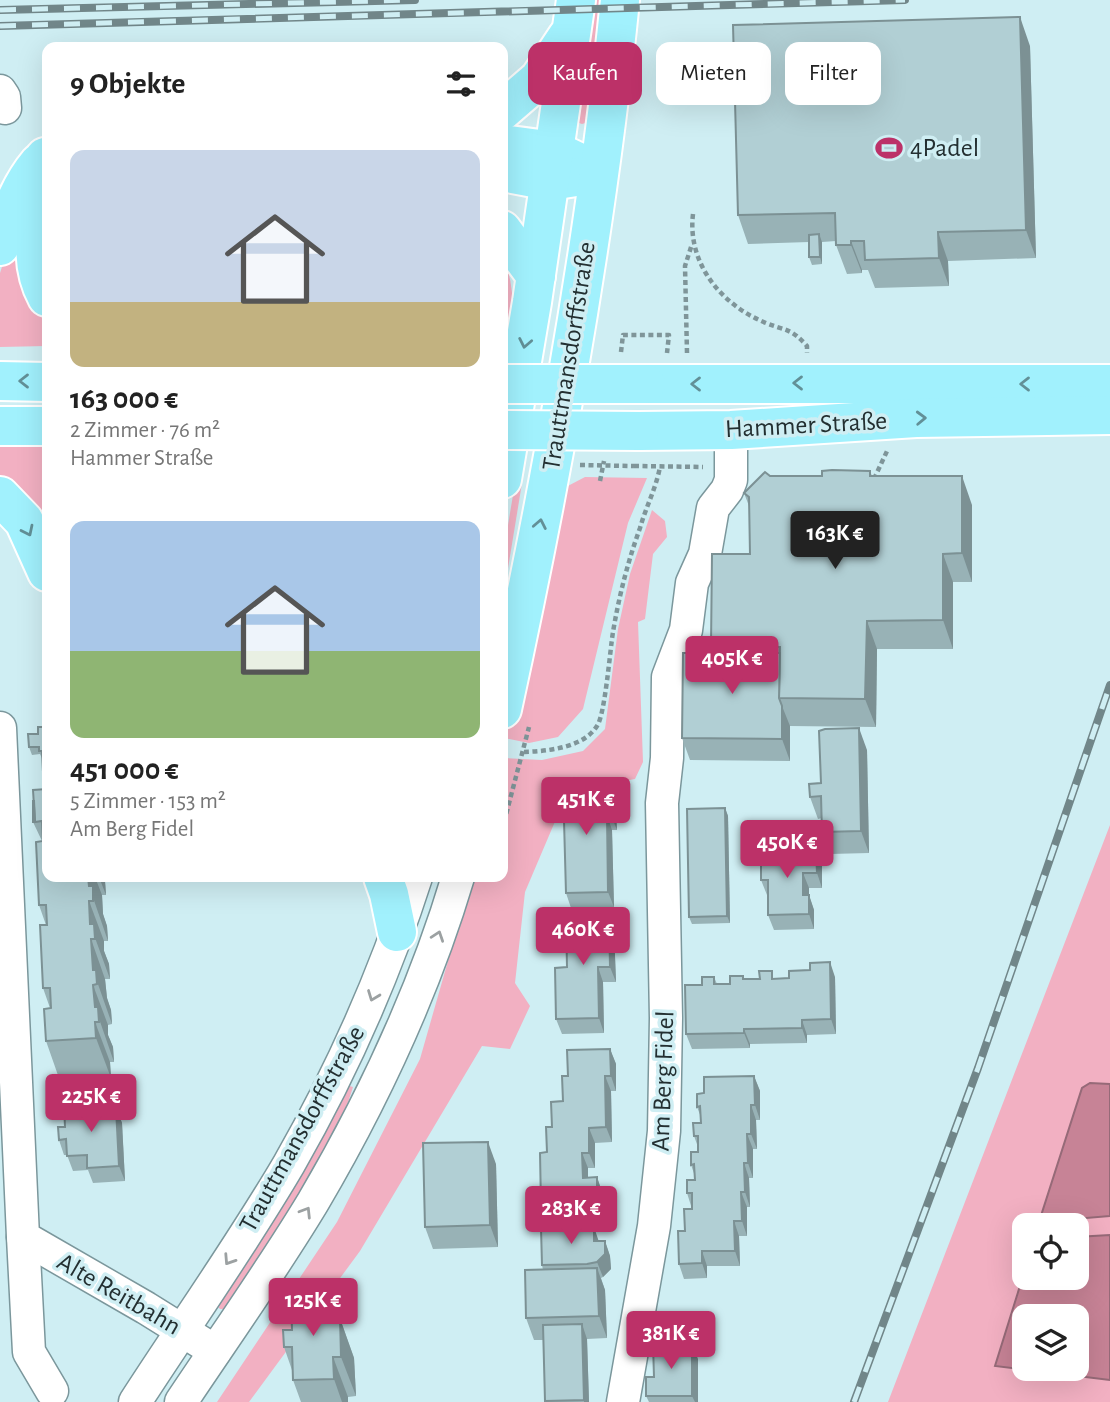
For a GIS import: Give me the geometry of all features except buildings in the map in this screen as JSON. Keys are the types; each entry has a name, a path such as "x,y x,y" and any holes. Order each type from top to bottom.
{"main road":[{"name":"Trauttmansdorffstraße","path":"508,680 547,488 598,173 620,0"},
{"name":"Trauttmansdorffstraße","path":"508,442 536,276 574,15"},
{"path":"508,106 539,79 574,15"},
{"path":"508,147 552,166 598,173"},
{"path":"0,246 15,199 25,180 42,160"},
{"path":"508,171 552,166"},
{"path":"42,184 34,243 37,269 42,283"},
{"path":"508,238 536,276"},
{"path":"0,381 42,382"},
{"name":"Hammer Straße","path":"508,384 646,384 1101,400"},
{"name":"Hammer Straße","path":"508,430 731,430 916,418 1101,400"},
{"path":"0,426 42,426"},
{"path":"0,496 24,521 42,561"},
{"path":"385,882 397,932"}],"street":[{"name":"Am Berg Fidel","path":"623,1402 654,1226 664,1131 666,1018 662,803 667,758 668,677 670,666 687,630 692,583 705,554 713,508 731,480 731,430"},
{"name":"Alte Reitbahn","path":"0,728 9,1140 23,1237 29,1352 51,1391"},
{"name":"Trauttmansdorffstraße","path":"135,1402 288,1165 334,1081 367,1009 414,882"},
{"name":"Trauttmansdorffstraße","path":"181,1402 298,1226 351,1133 404,1023 456,882"},
{"name":"Alte Reitbahn","path":"23,1237 215,1351"}],"path":[{"path":"687,353 685,265 693,244 693,214"},
{"path":"693,244 701,265 723,295 748,314 795,332 807,346 807,361"},
{"path":"624,335 669,335 667,353"},
{"path":"873,481 891,444"},
{"path":"508,809 524,752 547,751 584,740 599,725 625,577 660,467"}],"shaded area":[{"path":"589,0 605,0 599,42 585,42"},
{"path":"578,105 591,105 589,122 576,122"},
{"path":"15,226 42,302 42,346 0,347 0,273"},
{"path":"508,271 512,295 512,339 508,339"},
{"path":"0,442 42,443 42,532 0,486"},
{"path":"516,477 523,477 508,568 508,525"},
{"path":"585,477 647,478 628,523 583,709 558,737 529,743 508,739 508,724 531,642 564,488"},
{"path":"652,510 665,521 667,537 653,554 645,619 638,622 643,762 635,779 568,791 525,892 515,983 530,1006 510,1049 482,1046 360,1251 249,1402 217,1402 337,1222 420,1059 471,882 508,882 508,758 542,760 583,751 605,729 618,629 630,574"},
{"path":"1110,825 1110,1084 1090,1083 1043,1213 1012,1213 1012,1290 1019,1290 1012,1304 995,1365 1012,1367 1012,1381 1089,1381 1089,1377 1110,1380 1110,1402 888,1402"},
{"path":"1090,1083 1110,1084 1110,1216 1089,1218 1089,1213 1042,1213 1082,1088"},
{"path":"346,1085 353,1087 343,1117 314,1174 280,1230 225,1309 220,1309 216,1305"},
{"path":"1110,1216 1110,1235 1089,1236 1089,1218"},
{"path":"1110,1235 1110,1380 1089,1377 1089,1304 1014,1304 1019,1290 1089,1290 1089,1236"},
{"path":"1012,1311 1012,1368 995,1366"}],"railway":[{"path":"0,10 415,0"},
{"path":"0,26 905,0"},
{"path":"854,1402 978,1068 1110,685"}],"place":[{"name":"4Padel","path":"889,148"}]}
